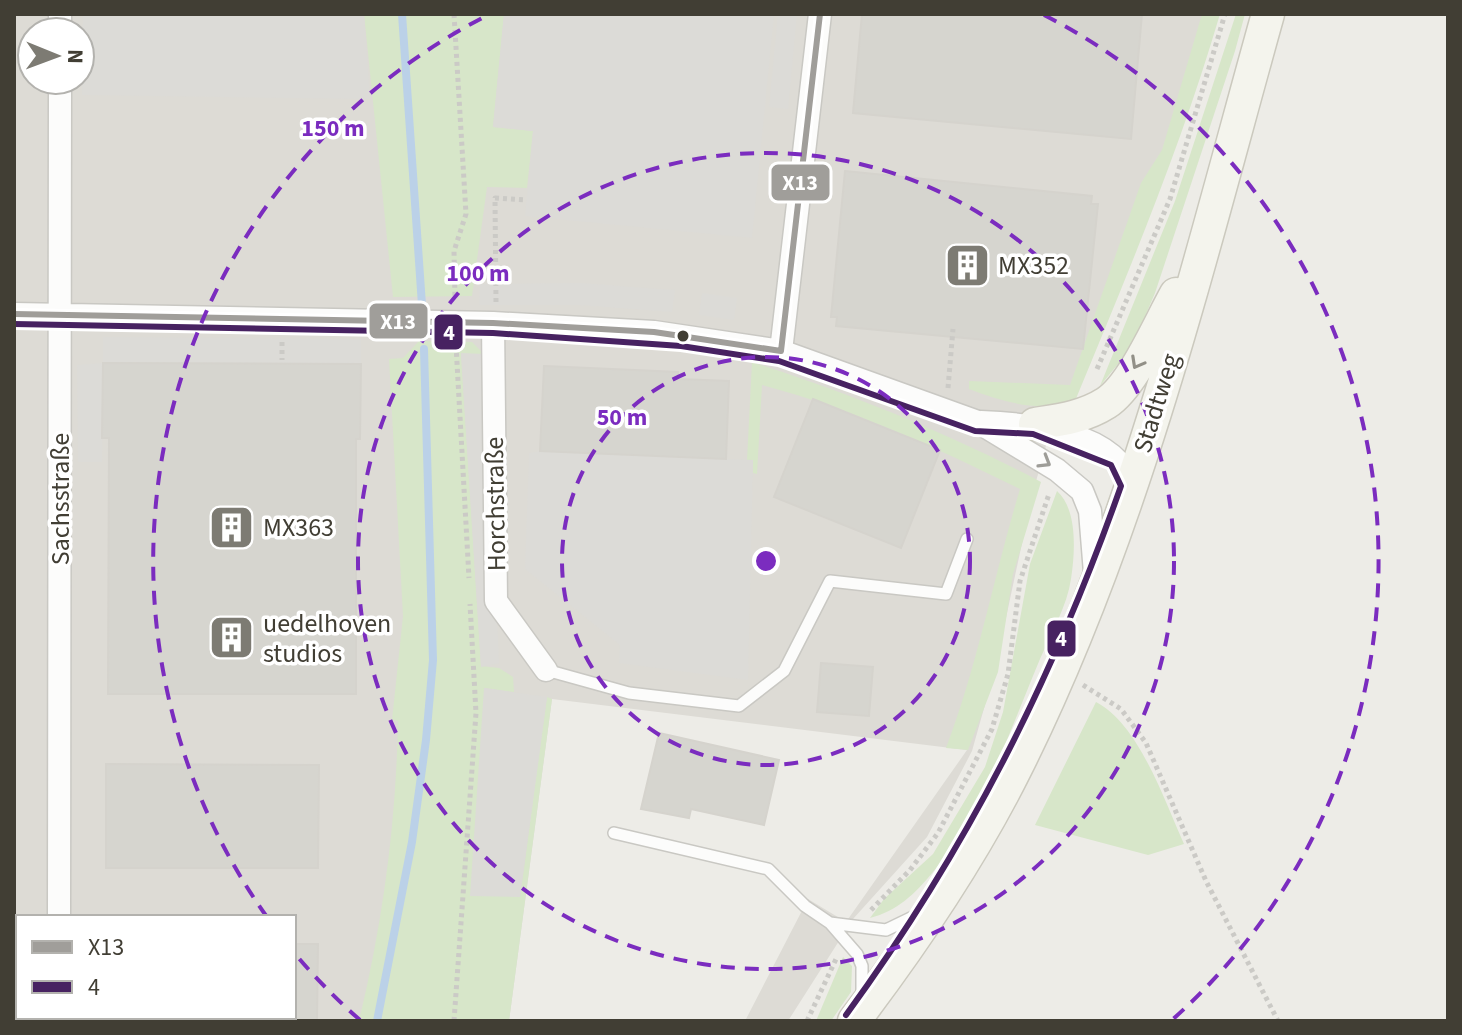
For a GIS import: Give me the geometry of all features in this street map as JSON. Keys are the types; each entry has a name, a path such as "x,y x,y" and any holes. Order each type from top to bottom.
{"main road":[{"name":"Stadtweg","path":"858,1016 939,900 1016,769 1097,587 1132,486 1268,14"},
{"path":"1035,424 1076,418 1108,402 1123,386 1203,246"}],"street":[{"path":"781,351 820,14"},
{"name":"Sachsstraße","path":"59,915 60,96"},
{"path":"14,314 493,323 654,332 781,351 978,422 1057,470 1082,491 1090,511 1097,587"},
{"name":"Horchstraße","path":"493,323 496,601 546,670"},
{"path":"978,422 1035,424 1069,435 1117,457 1127,469 1132,486"}],"lane":[{"path":"546,670 629,693 739,706 784,671 830,581 946,594 967,539"},
{"path":"614,833 768,869 805,906 830,923 862,966 858,1016"},
{"path":"830,923 886,930 911,919 939,900"}],"path":[{"path":"454,14 466,214 454,251 455,322 476,713 454,1021"},
{"path":"1094,377 1170,199 1225,14"},
{"path":"493,323 495,198 526,200"},
{"path":"933,386 948,391 953,329"},
{"path":"859,927 938,833 992,729 1008,674 1020,581 1057,470"},
{"path":"1061,673 1121,709 1146,743 1206,881 1278,1021"},
{"path":"807,1021 847,942"}],"shaded area":[{"path":"14,14 1211,14 1090,364 1056,410 1033,492 995,669 972,751 927,837 853,919 788,1021 745,1021 808,899 846,922 967,750 552,699 509,1021 14,1021"},
{"path":"364,14 370,99 96,95 96,16 83,16"},
{"path":"504,14 774,14 752,238 525,216 533,131 493,127"},
{"path":"778,14 797,14 788,109 769,107"},
{"path":"579,283 675,290 672,312 579,305 479,305 480,284"},
{"path":"702,293 737,298 734,320 699,315"},
{"path":"103,337 361,339 361,364 103,363"},
{"path":"461,353 484,354 499,663 481,667"},
{"path":"103,363 102,462 78,462 77,365"},
{"path":"529,453 753,460 748,680 619,663 620,645 525,569"},
{"path":"484,688 547,697 520,897 470,896"}],"green space":[{"path":"364,14 504,14 493,127 533,131 527,188 487,187 472,296 393,297"},
{"path":"1202,14 1220,14 1205,64 1153,209 1075,401 1035,406 1008,402 969,389 969,381 1070,385 1141,183 1162,150"},
{"path":"1236,14 1245,14 1235,51 1155,293 1132,347 1100,386 1175,201"},
{"path":"419,341 472,342 484,354 461,354 481,666 499,668 513,677 514,692 485,688 520,897 547,697 552,699 509,1021 359,1021 387,872 397,759 398,721 392,720 403,616 389,359 403,358"},
{"path":"752,362 899,416 1041,482 1013,574 998,672 968,750 946,748 967,684 1020,489 894,431 762,385 757,474 753,473 753,461 747,460"},
{"path":"1057,491 1064,499 1072,520 1073,557 1069,589 994,770 967,824 933,872 905,901 870,918 884,899 933,854 985,767 1003,712 1030,564"},
{"path":"1096,702 1111,713 1138,746 1184,844 1148,855 1035,825"},
{"path":"843,957 852,966 851,992 831,1021 816,1021"}],"building":[{"path":"862,14 1142,14 1131,139 853,113"},
{"name":"MX352","path":"845,171 1092,196 1091,204 1098,204 1083,349 836,326 837,317 831,317"},
{"path":"103,363 361,364 360,439 356,439 356,694 108,694 109,438 102,438"},
{"path":"544,366 678,372 678,379 729,381 726,459 540,451"},
{"path":"813,399 940,450 901,548 774,497"},
{"path":"821,663 873,667 869,716 817,712"},
{"path":"659,733 779,760 764,825 691,809 689,818 641,809"},
{"path":"106,764 319,765 318,868 106,868"},
{"path":"296,944 318,944 317,1021 294,1021"}],"waterway":[{"path":"402,14 422,305"},
{"path":"377,1021 412,842 433,660 424,349"}],"transit line":[{"name":"X13","path":"781,351 820,14"},
{"name":"X13","path":"14,314 493,323 654,332 781,351"},
{"name":"4","path":"14,324 493,333 681,346 779,361 975,431 1033,434 1111,465 1121,486 1095,557 1036,694 968,826 890,953 846,1015"}],"place":[{"name":"MX352","path":"967,265"},
{"name":"MX363","path":"232,527"},
{"name":"uedelhoven studios","path":"232,638"}]}
